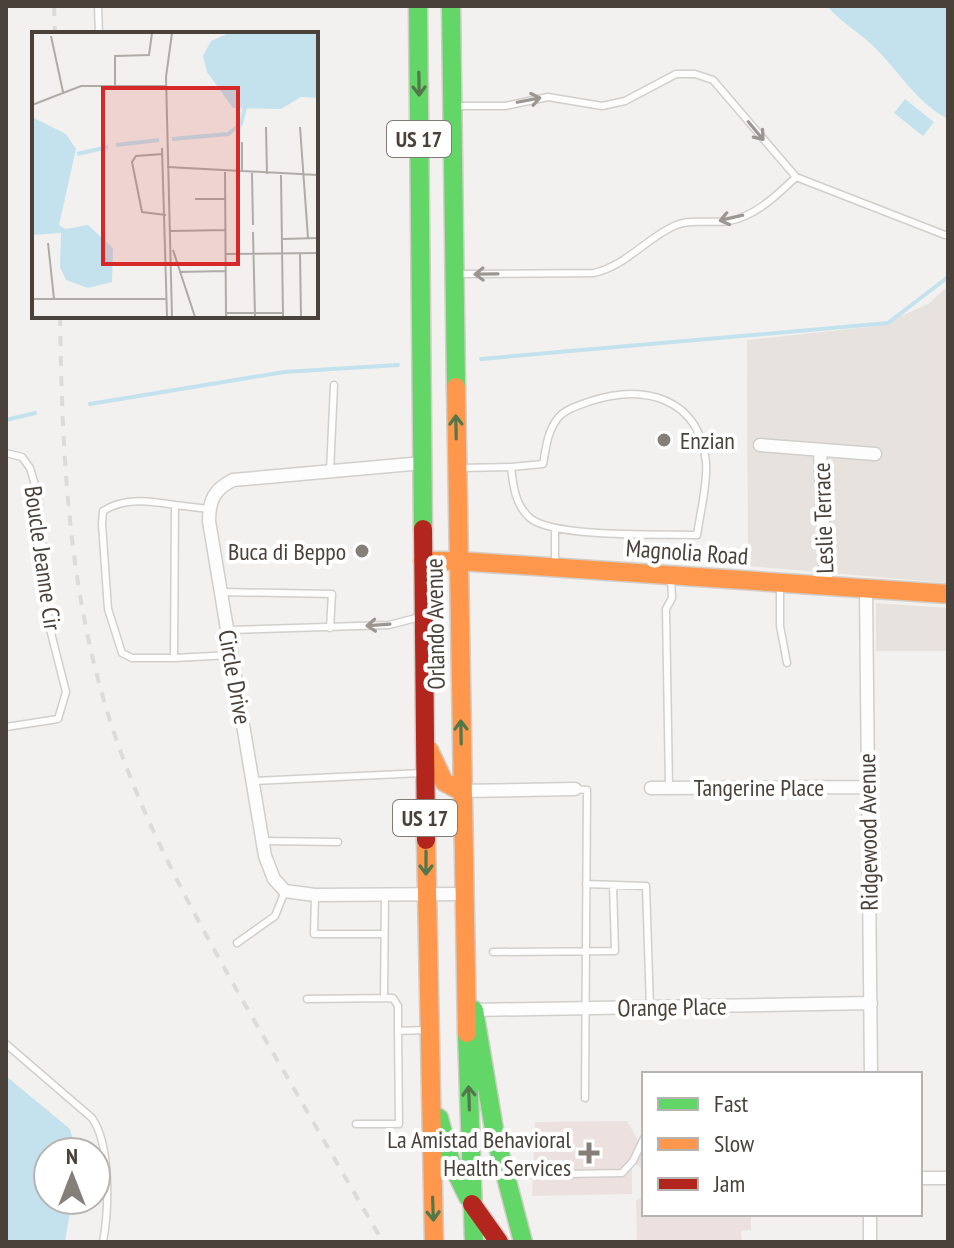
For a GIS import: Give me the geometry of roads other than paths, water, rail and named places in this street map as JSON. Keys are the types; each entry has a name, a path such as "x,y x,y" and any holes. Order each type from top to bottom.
{"main road":[{"name":"Orlando Avenue","path":"418,6 426,894 434,1242"},
{"name":"Orlando Avenue","path":"451,6 461,791 474,1242"},
{"name":"Magnolia Road","path":"423,561 671,574 948,594"},
{"path":"425,739 444,782 461,791"},
{"path":"465,959 488,1102 523,1242"},
{"path":"429,1075 451,1162 472,1204 499,1242"}],"street":[{"name":"Leslie Terrace","path":"760,445 875,454"},
{"name":"Leslie Terrace","path":"820,450 826,586"},
{"path":"209,509 211,497 221,486 233,480 423,463"},
{"name":"Circle Drive","path":"209,509 265,856 285,891"},
{"name":"Ridgewood Avenue","path":"866,590 871,1072"},
{"name":"Tangerine Place","path":"651,788 866,787"},
{"path":"461,791 575,789"},
{"path":"285,891 315,895 463,894"},
{"name":"Orange Place","path":"474,1010 871,1003"},
{"path":"922,1178 948,1178"},
{"path":"870,1216 870,1242"}],"lane":[{"path":"98,6 99,32"},
{"path":"452,106 505,106 548,97 602,106 625,101 676,74 695,74 713,80 796,177 945,235"},
{"path":"454,274 594,273 612,268 677,224 729,221 757,209 796,177"},
{"path":"330,472 334,385"},
{"path":"457,468 543,464 547,436 560,415 610,395 641,394 669,402 685,412 699,437 707,463 697,535 555,529 530,518 515,496 511,467"},
{"name":"Boucle Jeanne Cir","path":"6,453 22,457 30,468 38,495 49,625 66,692 58,719 6,727"},
{"path":"209,509 140,501 113,505 103,511 108,609 122,653 132,658 232,655"},
{"path":"174,658 175,505"},
{"path":"555,529 555,567"},
{"path":"669,788 666,609 672,598 671,574"},
{"path":"780,582 780,626 787,663"},
{"path":"221,592 332,594 330,628"},
{"path":"227,630 389,625 424,616"},
{"path":"253,781 425,773"},
{"path":"575,789 587,790 585,1098"},
{"path":"263,841 338,842"},
{"path":"586,884 646,886 650,1007"},
{"path":"493,952 615,951 613,885"},
{"path":"237,943 275,916 285,891"},
{"path":"315,895 314,934 384,934"},
{"path":"384,998 385,895"},
{"path":"307,999 393,998 398,1006 399,1124 356,1124"},
{"path":"398,1031 428,1030"},
{"path":"6,1044 92,1118 101,1131 107,1196 103,1242"},
{"path":"505,1175 622,1173 633,1161 642,1142"}],"water":[{"path":"827,6 948,6 948,119 925,103 871,44"},
{"path":"905,99 934,122 923,136 894,113"},
{"path":"6,1076 70,1129 72,1136 32,1136 32,1216 69,1216 65,1242 6,1242"}],"waterway":[{"path":"481,359 888,323 948,277"},
{"path":"90,404 284,372 398,365"},
{"path":"6,420 35,413"}],"railway":[{"path":"54,6 55,32"},
{"path":"60,318 65,459 81,601 102,694 131,780 168,862 210,943 383,1242"}],"place":[{"name":"Enzian","path":"664,440"},
{"name":"Buca di Beppo","path":"362,551"},
{"name":"La Amistad Behavioral Health Services","path":"589,1153"}]}
